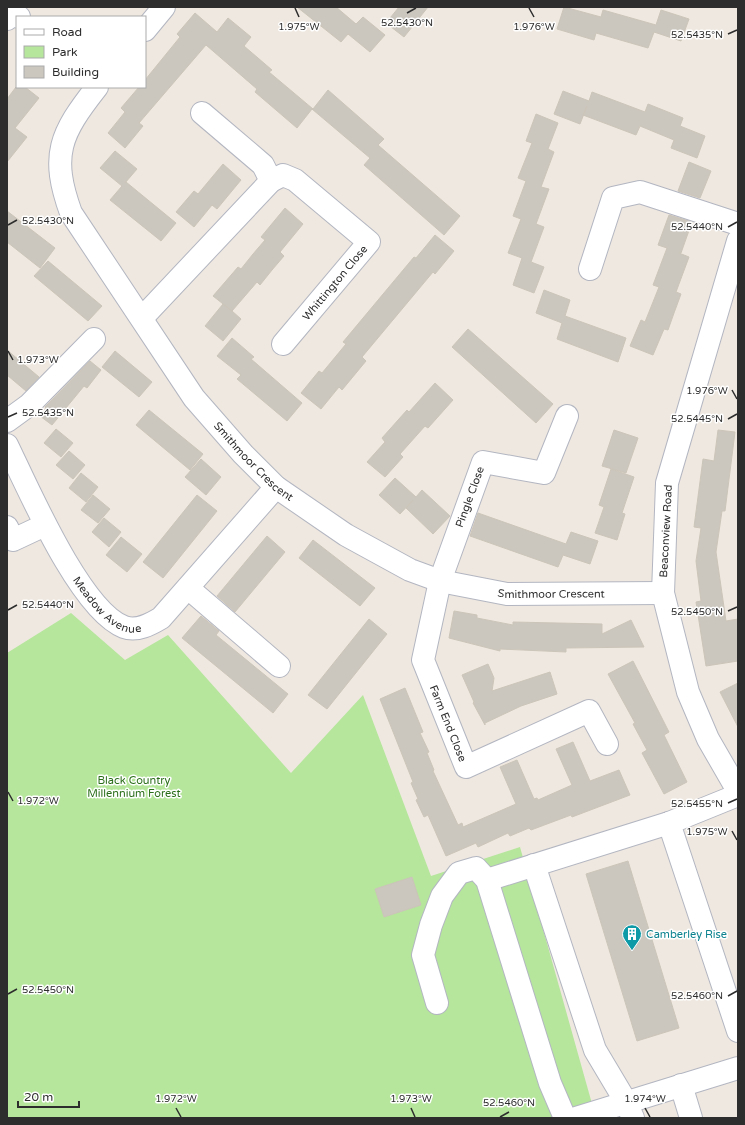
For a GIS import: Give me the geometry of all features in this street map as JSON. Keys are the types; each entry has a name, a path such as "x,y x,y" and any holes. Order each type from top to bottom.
{"street":[{"path":"146,29 164,7"},
{"name":"Smithmoor Crescent","path":"96,88 76,112 65,133 59,167 63,189 71,213 194,398 243,454 276,487 346,535 410,570 440,581 507,594 663,593"},
{"path":"142,318 271,181 263,165 202,113"},
{"name":"Whittington Close","path":"271,181 283,175 295,180 369,242 283,344"},
{"path":"590,269 613,198 640,192 738,224"},
{"name":"Beaconview Road","path":"738,241 667,483 663,593 688,692 708,739 738,791"},
{"path":"7,421 29,405 94,339"},
{"name":"Pingle Close","path":"440,581 483,462 544,473 567,416"},
{"name":"Meadow Avenue","path":"7,445 45,525 73,573 107,616 125,627 139,628 162,618 276,487"},
{"path":"7,527 13,540 45,525"},
{"name":"Farm End Close","path":"440,581 423,660 466,767 589,711 607,744"},
{"path":"188,588 279,666"},
{"path":"487,880 669,823 738,795"},
{"path":"669,823 738,1031"},
{"path":"534,865 595,1050 630,1110"},
{"path":"437,1003 423,955 442,896 459,873 476,868 487,880 550,1083 565,1118"},
{"path":"576,1118 630,1110 681,1085 738,1068"},
{"path":"681,1085 691,1118"}],"green space":[{"name":"Black Country Millennium Forest","path":"71,613 125,660 168,635 291,773 363,695 431,876 520,847 596,1118 7,1118 7,653"}],"building":[{"path":"297,7 336,7 356,24 363,17 385,35 370,52 348,34 341,42"},
{"path":"399,7 428,7 404,37 386,23"},
{"path":"564,7 601,17 603,10 656,25 661,10 689,19 681,41 654,32 648,48 596,33 594,40 557,29"},
{"path":"195,13 217,32 228,18 251,37 244,46 272,70 269,72 313,109 328,90 384,139 378,145 460,216 444,235 364,165 370,158 312,109 297,128 255,92 257,89 206,45 139,123 143,126 125,148 108,133 125,112 121,108 138,88 146,88 146,79 180,37 177,34"},
{"path":"16,87 26,88 39,98 15,128 27,137 7,162 7,99"},
{"path":"563,91 589,101 592,92 645,112 648,104 683,118 680,126 705,136 697,158 671,148 674,140 640,126 636,135 583,115 580,124 554,114"},
{"path":"536,114 558,123 548,149 554,152 541,187 549,189 536,224 544,227 531,262 544,267 534,293 513,285 522,258 508,253 521,219 513,216 526,181 518,178 532,143 526,141"},
{"path":"115,151 137,169 125,183 126,182 176,223 161,241 110,200 122,186 100,168"},
{"path":"689,162 711,171 700,198 678,191"},
{"path":"223,164 241,180 217,209 212,205 194,227 176,212 194,191 198,194"},
{"path":"285,208 303,224 280,252 284,256 260,285 257,282 232,311 213,296 238,267 241,269 265,240 261,237"},
{"path":"7,211 55,248 40,268 7,242"},
{"path":"669,215 692,222 681,253 679,253 689,257 676,292 681,294 668,330 664,329 653,355 630,346 641,320 645,322 659,287 653,285 667,248 658,245"},
{"path":"435,235 454,251 435,274 433,272 362,357 366,361 342,390 339,387 321,409 301,393 319,371 322,373 346,344 343,342 414,257 416,258"},
{"path":"48,261 102,306 88,321 34,276"},
{"path":"544,290 570,300 565,316 626,338 618,362 557,339 562,323 536,313"},
{"path":"223,304 241,319 223,341 205,326"},
{"path":"468,329 553,404 536,423 452,347"},
{"path":"232,338 254,357 251,359 302,403 287,421 237,379 241,375 217,356"},
{"path":"7,350 39,377 26,391 7,375"},
{"path":"115,351 152,382 139,397 102,367"},
{"path":"90,361 101,370 87,388 84,386 52,425 40,416 46,408 45,407"},
{"path":"435,383 453,400 428,428 425,426 400,454 403,457 385,477 367,462 385,442 382,438 407,410 409,412"},
{"path":"149,410 203,454 190,470 136,425"},
{"path":"56,429 73,443 61,457 44,443"},
{"path":"614,430 638,438 626,473 602,466"},
{"path":"718,430 735,432 725,511 722,511 716,552 726,621 738,619 738,661 706,666 696,602 701,601 696,561 701,528 694,527 703,459 714,461"},
{"path":"69,451 85,465 73,479 56,465"},
{"path":"201,459 221,477 206,495 185,477"},
{"path":"611,469 634,477 622,513 625,514 617,540 595,533 604,507 599,505"},
{"path":"81,473 98,487 86,502 69,488"},
{"path":"395,478 416,497 422,490 450,516 433,534 406,508 413,500 400,514 379,495"},
{"path":"93,495 110,509 98,523 81,510"},
{"path":"197,495 217,511 163,578 143,562"},
{"path":"478,513 566,544 571,532 598,541 590,564 563,555 558,567 470,536"},
{"path":"104,518 121,532 109,547 92,532"},
{"path":"267,536 285,552 235,612 217,596"},
{"path":"121,537 142,554 127,572 106,555"},
{"path":"313,540 375,588 360,606 299,558"},
{"path":"454,611 477,615 477,618 513,625 513,622 602,624 602,634 631,620 644,647 566,648 566,652 500,649 500,651 449,638"},
{"path":"201,616 219,631 216,635 288,694 273,713 182,638"},
{"path":"369,619 387,634 327,709 308,695"},
{"path":"633,661 669,732 664,735 687,782 664,794 642,753 647,750 633,724 635,723 608,674"},
{"path":"488,664 494,678 492,691 550,672 557,694 521,706 485,723 485,725 473,703 474,702 462,675"},
{"path":"738,683 738,727 720,692"},
{"path":"405,688 423,732 420,733 429,752 427,753 434,770 433,771 458,825 462,823 463,827 516,804 500,767 517,760 534,799 537,798 538,800 572,785 556,749 573,742 590,781 619,770 630,795 572,817 571,815 531,830 529,828 510,836 508,833 478,847 476,843 446,856 428,815 424,817 416,800 418,799 411,783 413,782 380,699"},
{"name":"Camberley Rise","path":"628,861 679,1028 637,1041 586,874"},
{"path":"412,877 421,905 384,917 375,889"}],"place":[{"name":"Camberley Rise","path":"632,951"}]}
